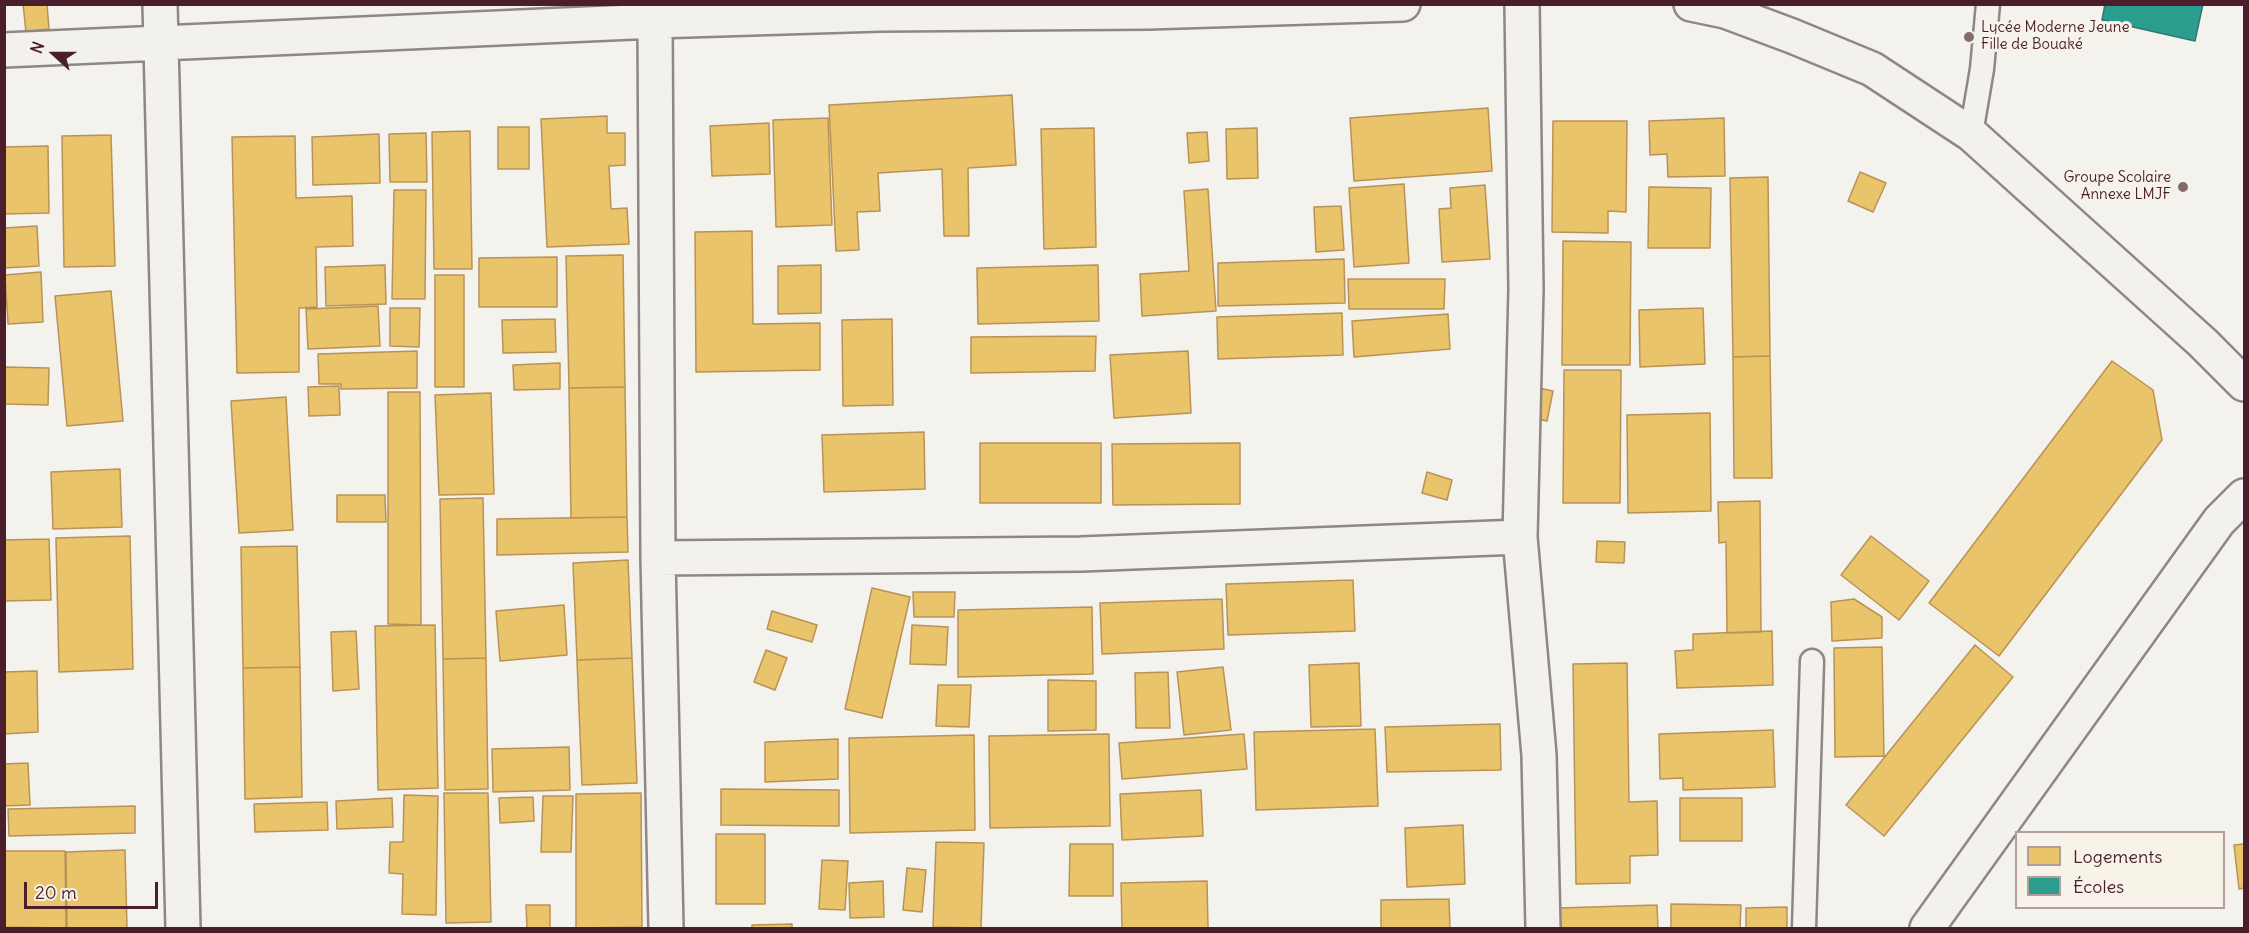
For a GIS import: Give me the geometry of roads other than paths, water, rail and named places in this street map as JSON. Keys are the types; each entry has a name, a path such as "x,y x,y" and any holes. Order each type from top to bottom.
{"street":[{"path":"160,4 183,928"},
{"path":"4,50 655,21 880,14 1403,4"},
{"path":"1522,4 1526,290 1520,537 1539,755 1543,928"},
{"path":"1691,4 1725,11 1872,69 1971,134 2203,343 2244,384"},
{"path":"655,21 658,558 666,928"},
{"path":"1927,928 2219,521 2244,496"},
{"path":"658,558 1081,554 1520,537"}],"lane":[{"path":"1971,134 1982,69 1988,4"},
{"path":"1804,928 1812,661"}],"place":[{"name":"Lycée Moderne Jeune Fille de Bouaké","path":"1969,37"},
{"name":"Groupe Scolaire Annexe LMJF","path":"2183,187"}]}
